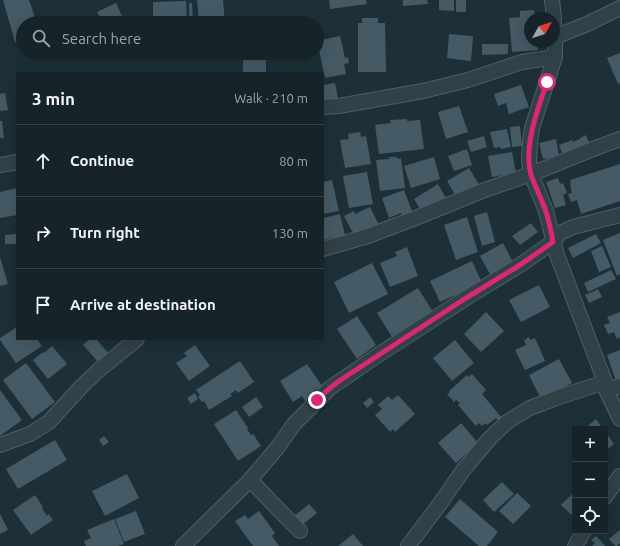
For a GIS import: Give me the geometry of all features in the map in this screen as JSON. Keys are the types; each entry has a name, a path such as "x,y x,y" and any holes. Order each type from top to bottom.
{"street":[{"path":"552,0 553,12"},
{"path":"560,29 587,24 620,8"},
{"path":"555,48 555,57 532,128 529,162 531,174 546,211 557,255 606,386 620,419"},
{"path":"324,107 339,106 423,91 468,80 522,62 555,57"},
{"path":"324,248 368,236 620,139"},
{"path":"0,165 16,162"},
{"path":"183,546 250,480 278,447 294,424 330,388 381,353 520,265 553,242 560,233 573,227 620,215"},
{"path":"0,445 12,442 30,434 49,422 86,382 136,340"},
{"path":"408,546 464,469 490,438 507,422 530,408 556,398 606,386 620,386"},
{"path":"608,493 620,476"},
{"path":"250,480 300,531"},
{"path":"575,546 582,534"}],"building":[{"path":"3,0 29,0 35,16 16,16 15,42"},
{"path":"197,0 223,0 224,16 198,16"},
{"path":"329,0 366,0 367,4 330,9"},
{"path":"403,0 427,0 428,4 403,6"},
{"path":"439,0 454,0 454,11 439,10"},
{"path":"456,0 466,0 466,12 456,12"},
{"path":"186,1 187,16 153,16 153,2"},
{"path":"116,3 122,16 99,16 97,12"},
{"path":"189,3 192,3 193,16 189,16"},
{"path":"534,10 534,12 524,12 524,48 538,48 538,50 512,52 509,18 520,17 520,11"},
{"path":"362,18 378,18 378,23 385,23 386,72 358,72 358,23 362,23"},
{"path":"449,34 473,36 471,61 447,58"},
{"path":"340,36 345,58 348,57 349,63 344,64 346,74 325,78 321,60 324,60 324,39"},
{"path":"482,44 508,44 508,54 482,55"},
{"path":"620,53 620,83 618,84 607,58"},
{"path":"243,60 266,60 266,72 243,72"},
{"path":"335,83 339,103 324,105 324,85"},
{"path":"521,85 529,107 509,114 506,103 498,106 494,94"},
{"path":"5,93 8,110 0,111 0,94"},
{"path":"459,106 468,132 446,139 438,112"},
{"path":"407,119 407,121 420,120 424,149 379,154 375,125 391,123 390,120"},
{"path":"0,121 2,121 4,138 0,138"},
{"path":"520,126 522,146 512,147 510,127"},
{"path":"507,129 511,147 501,149 500,147 494,148 490,132"},
{"path":"360,132 361,137 366,136 371,164 345,168 340,140 349,139 348,134"},
{"path":"586,135 590,145 563,155 559,145 572,140 573,142"},
{"path":"484,136 487,147 471,152 467,141"},
{"path":"556,139 559,156 543,159 539,143"},
{"path":"467,149 472,165 454,171 448,156"},
{"path":"512,152 516,173 492,177 488,156"},
{"path":"389,157 397,157 397,159 401,158 405,188 380,191 376,160 389,159"},
{"path":"434,157 440,179 411,188 404,166"},
{"path":"620,164 620,201 581,214 577,200 571,202 568,194 572,193 570,180"},
{"path":"469,168 480,186 458,200 447,181"},
{"path":"367,172 373,204 349,208 343,176"},
{"path":"558,178 560,184 563,183 567,193 563,195 566,205 555,208 546,182"},
{"path":"332,180 339,211 324,214 324,182"},
{"path":"438,184 446,198 422,212 414,199"},
{"path":"16,188 16,215 0,218 0,192"},
{"path":"404,190 413,214 403,218 401,213 389,218 382,198"},
{"path":"370,207 380,227 356,239 344,216 354,211 355,214"},
{"path":"487,212 495,242 482,246 474,216"},
{"path":"340,214 345,235 324,240 324,218"},
{"path":"467,217 478,252 456,260 444,225"},
{"path":"531,223 538,232 520,245 512,236"},
{"path":"620,233 620,274 617,276 603,240"},
{"path":"16,234 16,244 5,244 5,235"},
{"path":"596,234 601,243 573,258 568,248"},
{"path":"503,243 514,264 491,276 480,256"},
{"path":"602,246 611,267 599,272 591,251"},
{"path":"407,247 418,276 390,287 380,263 397,256 395,252"},
{"path":"0,257 8,284 0,286"},
{"path":"472,261 482,283 440,302 430,281"},
{"path":"372,263 388,294 349,313 334,282"},
{"path":"611,270 616,279 588,292 584,283"},
{"path":"539,285 550,307 521,322 509,300"},
{"path":"418,288 433,312 392,337 377,313"},
{"path":"598,289 602,297 589,303 585,295"},
{"path":"486,312 504,331 481,352 464,334"},
{"path":"620,312 620,337 617,339 614,332 608,334 604,325 610,323 607,317"},
{"path":"357,316 376,345 357,359 337,329"},
{"path":"16,328 16,340 38,340 42,346 16,363 0,338"},
{"path":"529,337 530,340 535,338 545,361 525,370 515,350 526,345 524,340"},
{"path":"89,340 97,340 110,355 100,364 83,345"},
{"path":"455,340 474,363 452,381 433,358"},
{"path":"195,345 210,366 189,381 176,363 187,356 184,353"},
{"path":"52,346 67,364 48,379 33,360"},
{"path":"620,350 620,379 616,381 607,355"},
{"path":"559,359 572,383 541,399 529,375"},
{"path":"240,361 254,382 238,393 236,390 230,394 232,396 209,410 204,401 202,402 198,397 200,395 196,390"},
{"path":"26,363 55,402 32,419 3,380"},
{"path":"307,364 322,386 314,391 316,394 305,401 302,396 293,402 280,381"},
{"path":"472,374 486,390 482,394 502,418 499,421 496,418 487,425 485,423 482,426 479,423 476,426 458,405 460,403 456,400 454,402 447,394 467,375 468,377"},
{"path":"0,390 22,420 0,436"},
{"path":"195,393 198,399 191,404 187,398"},
{"path":"398,395 415,414 395,432 393,429 390,432 375,415 382,409 378,405 388,396 392,400"},
{"path":"256,397 263,407 249,417 242,407"},
{"path":"370,397 374,402 367,408 363,403"},
{"path":"236,410 251,435 253,434 261,446 238,461 214,424"},
{"path":"596,419 601,426 588,426"},
{"path":"461,423 478,443 456,463 438,443"},
{"path":"608,435 614,444 608,449"},
{"path":"104,436 109,442 103,446 99,440"},
{"path":"55,440 67,460 18,489 6,469"},
{"path":"127,474 139,498 105,516 92,491"},
{"path":"502,482 514,494 494,512 483,500"},
{"path":"517,493 531,506 513,524 499,511"},
{"path":"572,494 572,515 561,505"},
{"path":"35,495 47,516 49,514 53,520 31,535 13,510"},
{"path":"460,499 498,532 487,546 479,546 445,517"},
{"path":"309,504 317,513 301,526 293,517"},
{"path":"136,511 145,534 124,542 115,519"},
{"path":"259,511 275,533 272,536 279,546 253,546 235,521 245,515 248,519"},
{"path":"0,514 8,530 0,534"},
{"path":"114,519 124,544 118,546 86,546 84,541 91,538 87,530"},
{"path":"620,530 620,543 615,546 609,539"},
{"path":"353,534 363,546 338,546"},
{"path":"596,536 605,546 592,546 595,543 591,540"}],"route":[{"path":"317,400 342,379 466,298 520,265 553,242 546,211 531,174 529,162 532,128 547,82"}]}
